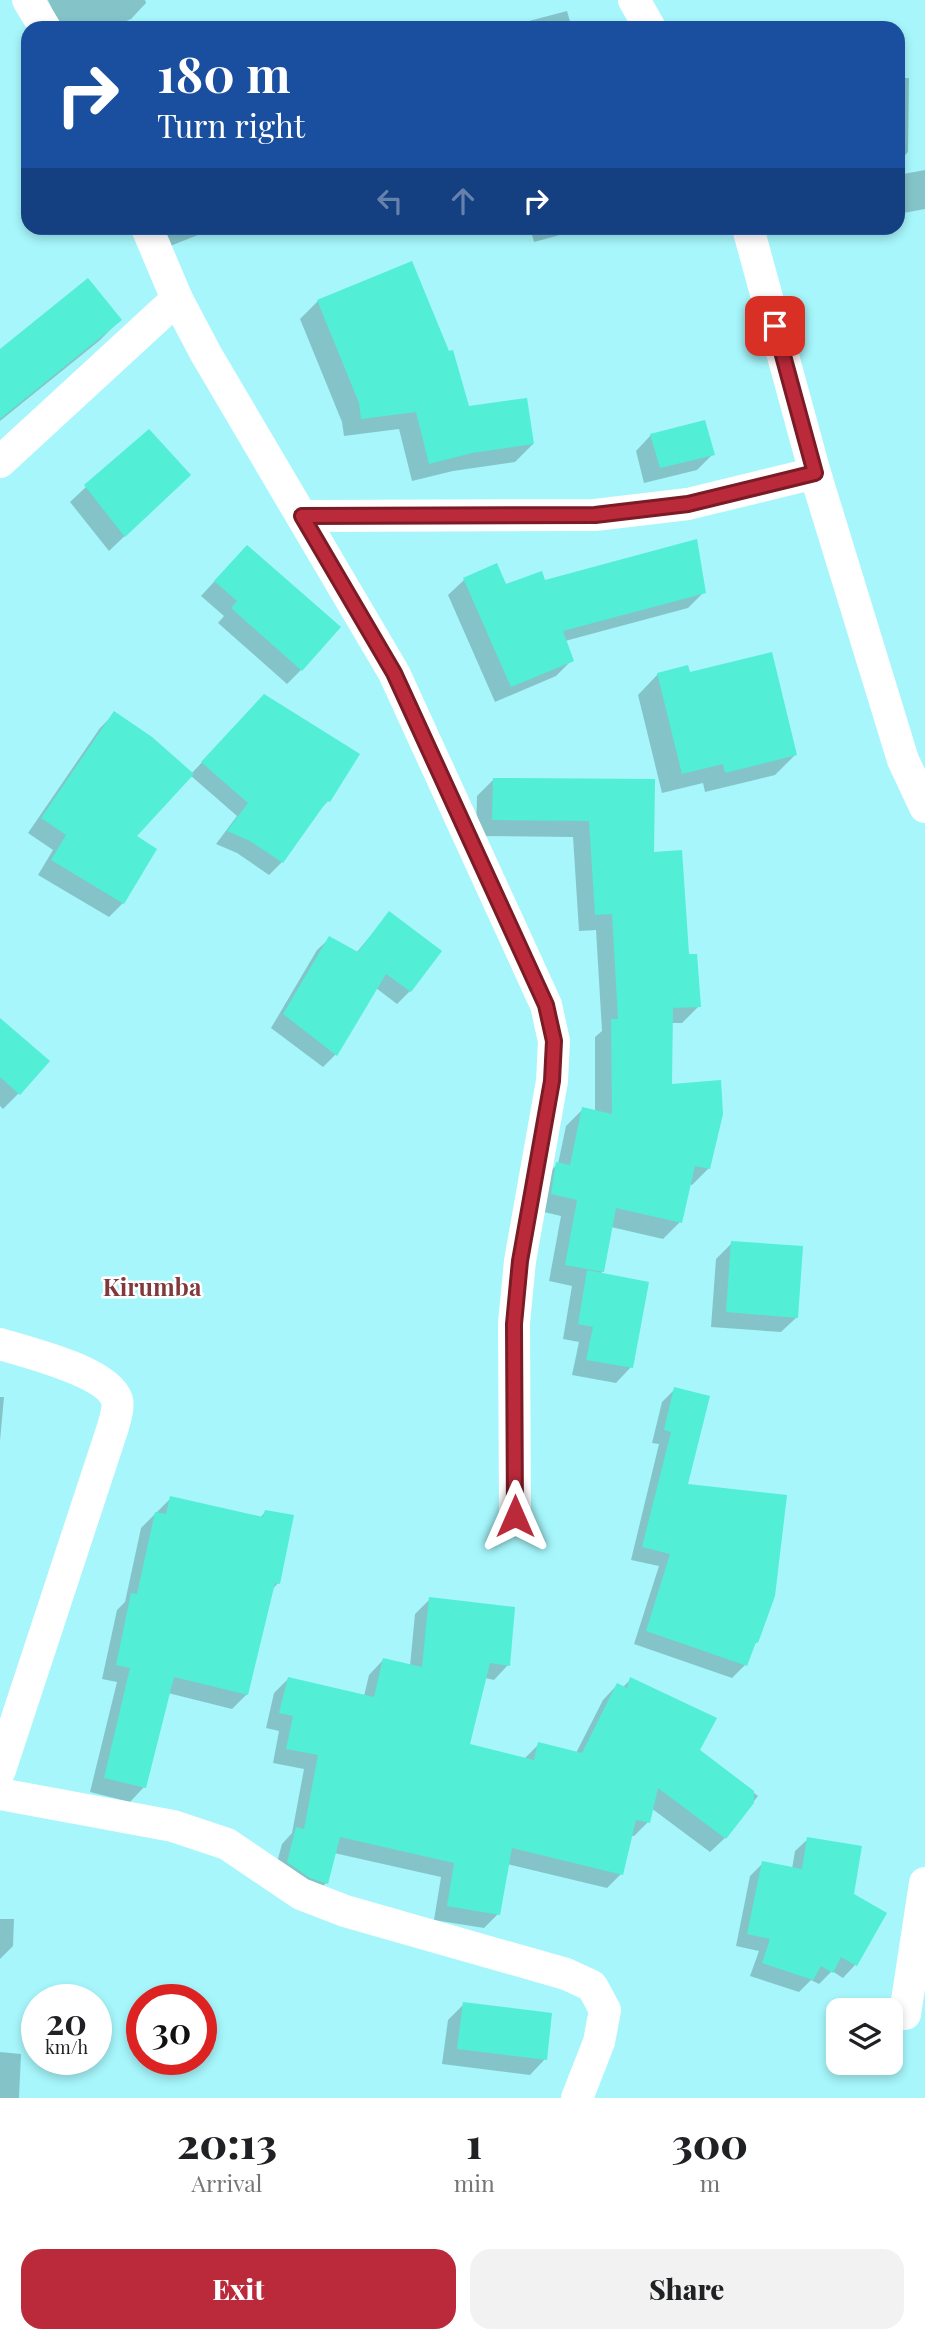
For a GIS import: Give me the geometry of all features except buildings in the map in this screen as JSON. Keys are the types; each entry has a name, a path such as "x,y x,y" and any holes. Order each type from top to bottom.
{"street":[{"path":"28,0 41,21"},
{"path":"634,0 646,21"},
{"path":"150,235 177,299 206,354 394,673 546,1005 554,1041 552,1081 520,1261 514,1324 515,1516"},
{"path":"750,235 815,473 903,760 925,807"},
{"path":"0,462 177,299"},
{"path":"302,516 595,515 688,504 815,473"},
{"path":"0,1344 92,1374 111,1390 118,1403 113,1427 0,1770"},
{"path":"0,1794 173,1826 227,1844 301,1894 345,1911 566,1974 592,1986 605,2010 599,2042 577,2098"},
{"path":"905,2014 925,1883"}],"district":[{"name":"Kirumba","path":"152,1286"}],"route":[{"path":"515,1516 514,1324 520,1261 552,1081 554,1041 546,1005 394,673 302,516 595,515 688,504 815,473 775,326"}]}
